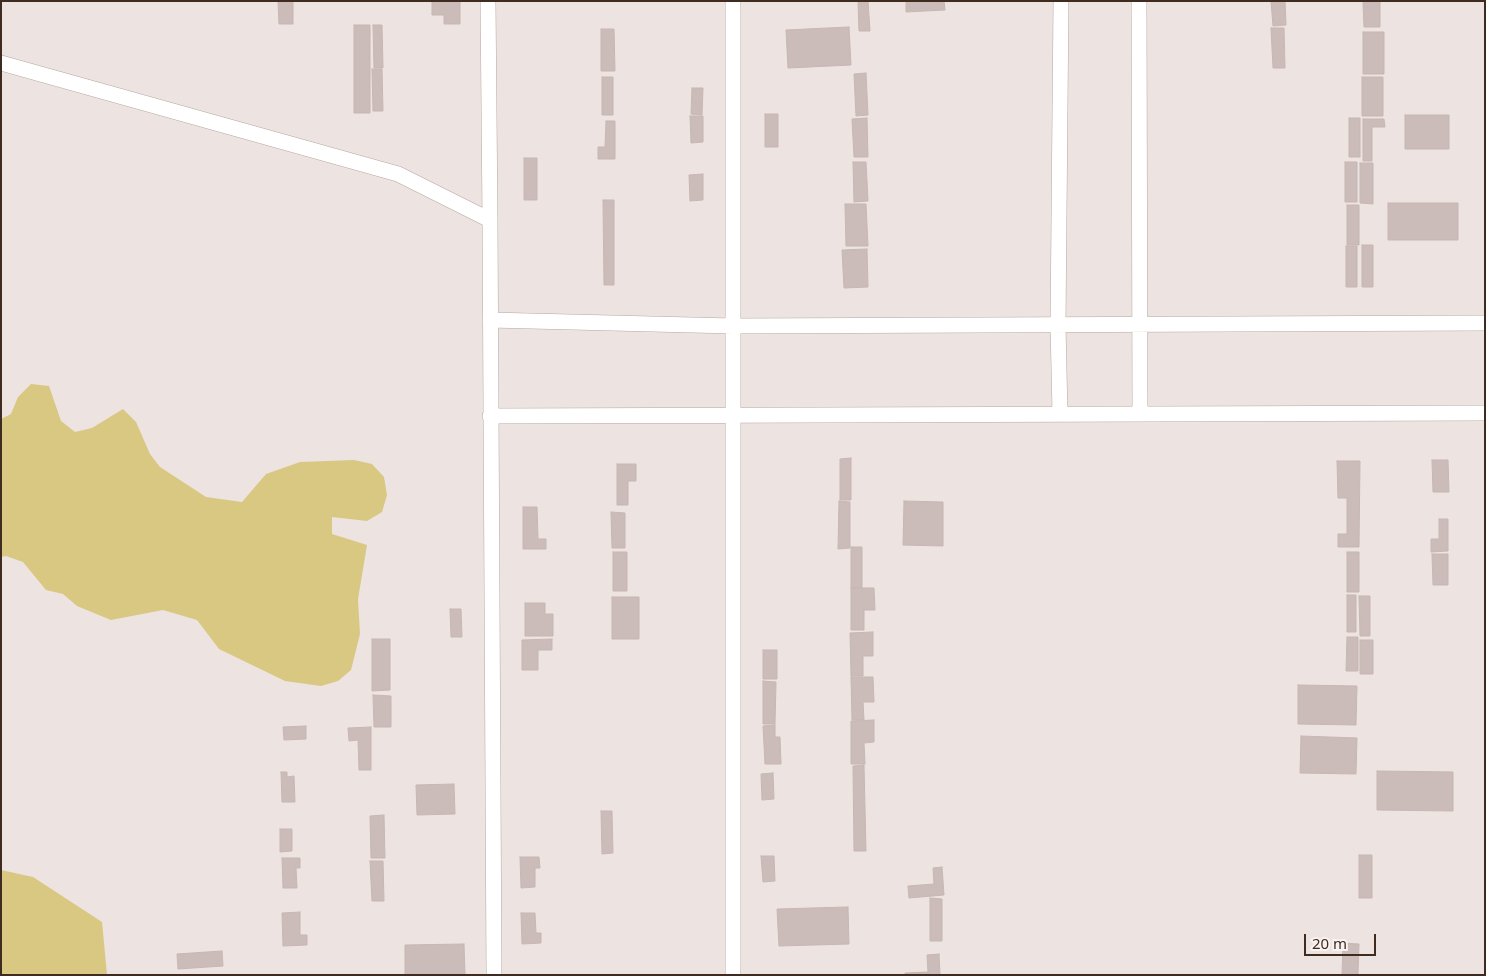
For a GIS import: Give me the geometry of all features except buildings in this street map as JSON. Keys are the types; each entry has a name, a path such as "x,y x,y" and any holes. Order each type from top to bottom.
{"street":[{"path":"488,1 494,975"},
{"path":"733,1 733,975"},
{"path":"1060,414 1058,325 1061,1"},
{"path":"1138,1 1138,324 1140,414"},
{"path":"1,63 398,174 490,220"},
{"path":"490,320 733,326 1485,324"},
{"path":"490,416 1485,413"}],"shaded area":[{"path":"31,384 49,386 61,421 75,432 92,428 123,409 136,422 150,454 160,467 206,497 242,502 266,474 300,462 354,460 372,464 384,477 387,495 382,512 367,521 332,517 332,534 367,545 358,599 360,634 351,670 338,681 321,686 285,681 219,649 197,620 163,610 111,620 77,606 63,594 46,590 23,562 6,556 1,557 1,419 11,414 18,397"},
{"path":"1,870 33,877 102,922 107,975 1,975"}]}
